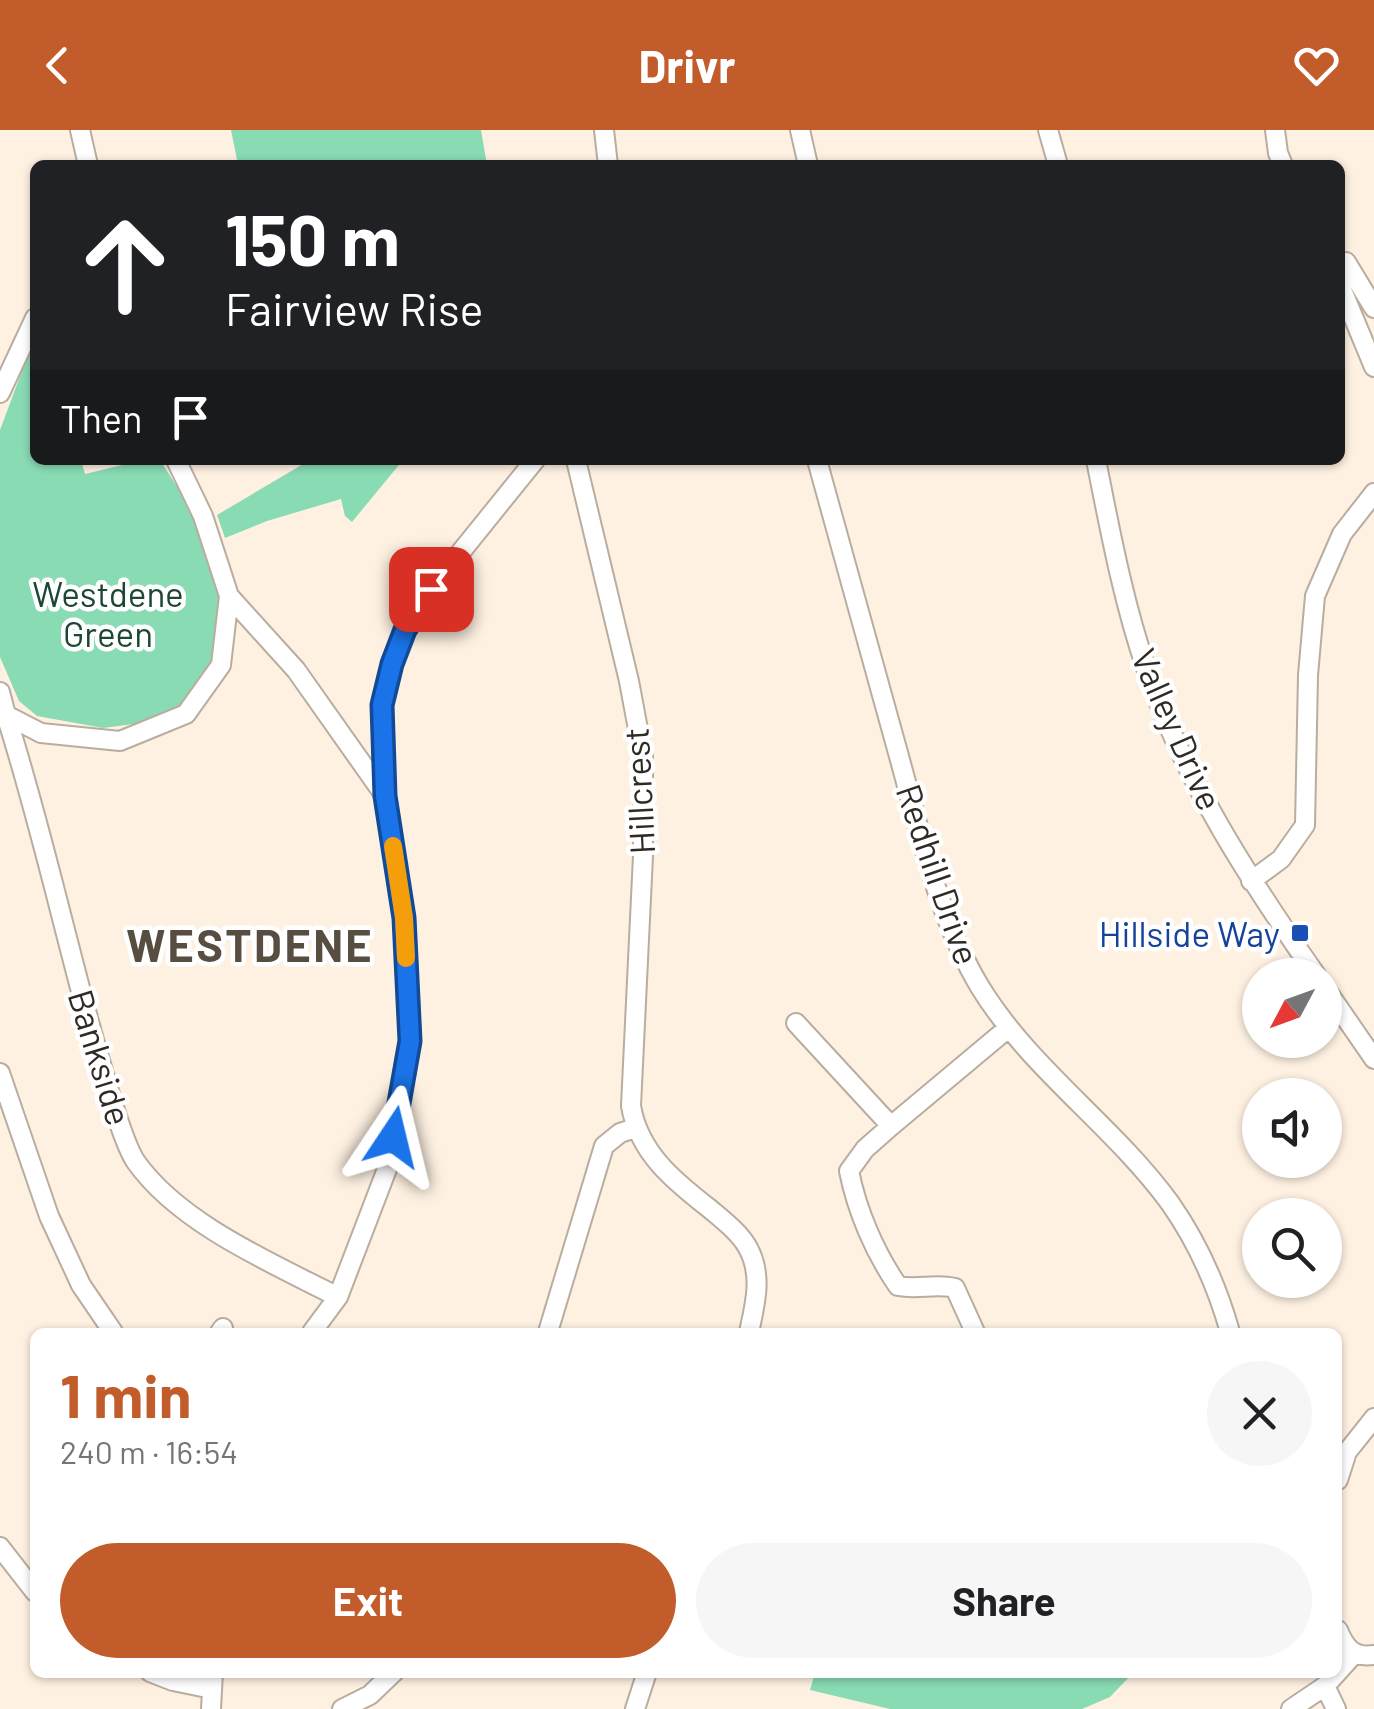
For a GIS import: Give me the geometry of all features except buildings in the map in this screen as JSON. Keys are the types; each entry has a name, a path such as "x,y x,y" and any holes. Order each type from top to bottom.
{"street":[{"path":"80,130 87,160"},
{"path":"604,130 607,160"},
{"path":"800,130 807,160"},
{"path":"1048,130 1057,160"},
{"path":"1274,130 1281,160"},
{"path":"1345,262 1374,308"},
{"path":"1345,297 1374,368"},
{"path":"0,393 30,329"},
{"path":"178,465 203,516 229,596 296,670 385,796"},
{"path":"315,1328 338,1297 388,1170 410,1041 404,918 385,796 382,705 392,664 405,630 431,589 530,465"},
{"name":"Hillcrest","path":"574,465 629,680 643,756 631,1106 635,1128"},
{"name":"Redhill Drive","path":"819,465 920,832 954,937 1007,1028 1168,1201 1194,1240 1218,1290 1229,1328"},
{"name":"Valley Drive","path":"1097,465 1120,578 1146,668 1174,740 1250,881 1304,958"},
{"path":"1250,881 1281,859 1306,825 1308,675 1315,596 1342,534 1374,493"},
{"path":"6,715 40,733 120,740 186,714 221,665 229,596"},
{"name":"Bankside","path":"0,692 94,1038 134,1160 164,1194 212,1228 338,1297"},
{"path":"20,758 40,733"},
{"path":"350,745 366,751 383,738"},
{"path":"1342,1013 1374,1059"},
{"path":"796,1023 891,1126"},
{"path":"974,1328 954,1288 936,1283 918,1290 898,1286 886,1269 854,1196 848,1171 865,1149 1007,1028"},
{"path":"0,1073 49,1216 81,1285 110,1328"},
{"path":"549,1328 604,1146 620,1133 635,1128 652,1158 748,1246 756,1268 757,1299 750,1328"},
{"path":"1342,1453 1374,1418"},
{"path":"0,1546 30,1585"},
{"path":"1342,1638 1354,1654 1374,1654"},
{"path":"1342,1667 1354,1654"},
{"path":"163,1678 172,1682 213,1680 211,1709"},
{"path":"342,1709 370,1695 388,1678"},
{"path":"635,1709 644,1678"},
{"path":"1290,1709 1332,1678"},
{"path":"1325,1686 1336,1709"}],"green space":[{"path":"231,130 481,130 486,160 237,160"},
{"name":"Westdene Green","path":"30,349 30,465 82,465 85,474 122,465 163,465 190,507 207,548 218,596 219,628 215,658 206,676 178,710 134,724 103,728 37,716 19,701 0,657 0,430"},
{"path":"302,465 399,465 352,522 345,516 341,499 225,538 217,515"},
{"path":"813,1678 1128,1678 1110,1697 1082,1709 890,1709 810,1690"}],"slow traffic":[{"path":"393,846 406,958"}],"place":[{"name":"Hillside Way","path":"1300,933"}],"district":[{"name":"WESTDENE","path":"250,944"}],"route":[{"path":"393,1137 410,1041 404,918 385,796 382,705 405,630 431,589"}]}
